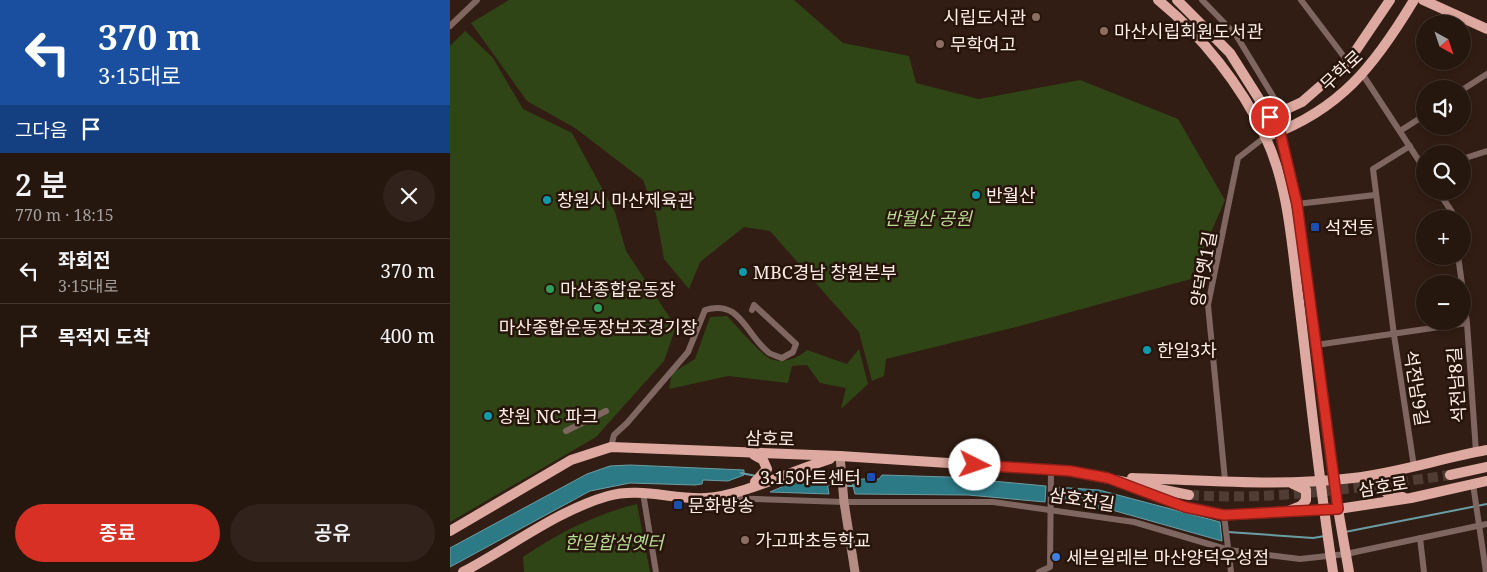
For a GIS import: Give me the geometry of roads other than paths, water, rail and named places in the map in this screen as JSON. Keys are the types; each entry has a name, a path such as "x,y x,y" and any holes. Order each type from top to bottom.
{"main road":[{"path":"1158,0 1219,63 1258,123 1265,137 1282,188 1333,572"},
{"path":"1177,0 1230,53 1280,132 1297,204 1339,512 1349,572"},
{"name":"무학로","path":"1258,123 1302,102 1348,62 1390,0"},
{"name":"무학로","path":"1265,137 1280,132 1310,117 1363,75 1380,55 1414,0"},
{"path":"1423,0 1487,29"},
{"name":"삼호로","path":"450,531 571,460 611,447 746,454 840,456 1070,471 1189,495"},
{"name":"삼호로","path":"1108,478 1286,482 1336,480 1400,470 1487,450"},
{"path":"739,491 759,479 767,469 766,464 758,456 746,454"},
{"path":"463,572 590,502 618,493 707,498 739,491 792,471 840,456"},
{"path":"1450,475 1487,467"},
{"path":"1400,470 1388,476 1382,488 1387,493 1411,498"},
{"name":"삼호로","path":"1108,478 1185,507 1225,518 1286,512 1339,512 1474,487 1487,481"},
{"path":"1286,482 1306,490 1306,500 1301,506 1286,512"}],"street":[{"path":"450,26 477,0"},
{"path":"1202,0 1236,35 1282,111"},
{"path":"1301,0 1348,62"},
{"path":"1471,84 1487,74"},
{"path":"1363,75 1416,156"},
{"path":"1400,131 1416,121"},
{"name":"양덕옛1길","path":"1225,480 1208,305 1238,158 1265,137"},
{"name":"석전남9길","path":"1410,146 1373,169 1394,335 1414,467"},
{"path":"1471,156 1487,151"},
{"path":"1297,204 1375,195"},
{"path":"611,447 614,435 627,423 688,352 705,310 716,306 732,310 769,353 782,358 793,352 796,344 754,304 752,310"},
{"path":"1316,345 1424,330"},
{"name":"석전남8길","path":"1467,330 1476,452"},
{"path":"566,431 606,411"},
{"path":"840,456 844,499 855,572"},
{"path":"1039,572 1050,567 1050,471"},
{"path":"1474,487 1486,572"},
{"path":"643,493 656,572"},
{"name":"삼호천길","path":"707,498 963,500 1050,506 1134,522 1228,548 1300,559 1420,538 1479,523 1487,524"},
{"path":"1225,518 1231,572"},
{"path":"1420,538 1424,572"}],"water":[{"path":"630,465 744,470 744,475 728,481 703,480 702,484 695,485 630,483 590,491 450,567 450,548 587,474 610,466"},
{"path":"882,475 949,477 1046,486 1045,502 968,495 855,494 852,482 856,479 879,479"},
{"path":"805,477 822,478 827,482 829,494 770,492"},
{"path":"1056,487 1099,490 1220,522 1222,541 1112,510 1056,503"}],"waterway":[{"path":"741,473 756,476"},
{"path":"780,481 793,484"},
{"path":"825,485 840,485"},
{"path":"845,486 855,486"},
{"path":"1345,532 1487,504"},
{"path":"1228,532 1313,538 1325,536"}],"tunnel":[{"path":"1189,495 1255,496 1320,492 1450,475"}],"place":[{"name":"시립도서관","path":"1036,17"},
{"name":"마산시립회원도서관","path":"1104,31"},
{"name":"무학여고","path":"940,44"},
{"name":"반월산","path":"976,195"},
{"name":"창원시 마산제육관","path":"547,200"},
{"name":"석전동","path":"1315,227"},
{"name":"MBC경남 창원본부","path":"743,272"},
{"name":"마산종합운동장","path":"550,289"},
{"name":"마산종합운동장보조경기장","path":"598,308"},
{"name":"한일3차","path":"1147,350"},
{"name":"창원 NC 파크","path":"488,416"},
{"name":"3.15아트센터","path":"871,477"},
{"name":"문화방송","path":"678,505"},
{"name":"가고파초등학교","path":"745,540"},
{"name":"세븐일레븐 마산양덕우성점","path":"1056,557"}],"park label":[{"name":"반월산 공원","path":"928,218"},
{"name":"한일합섬옛터","path":"614,542"}]}
